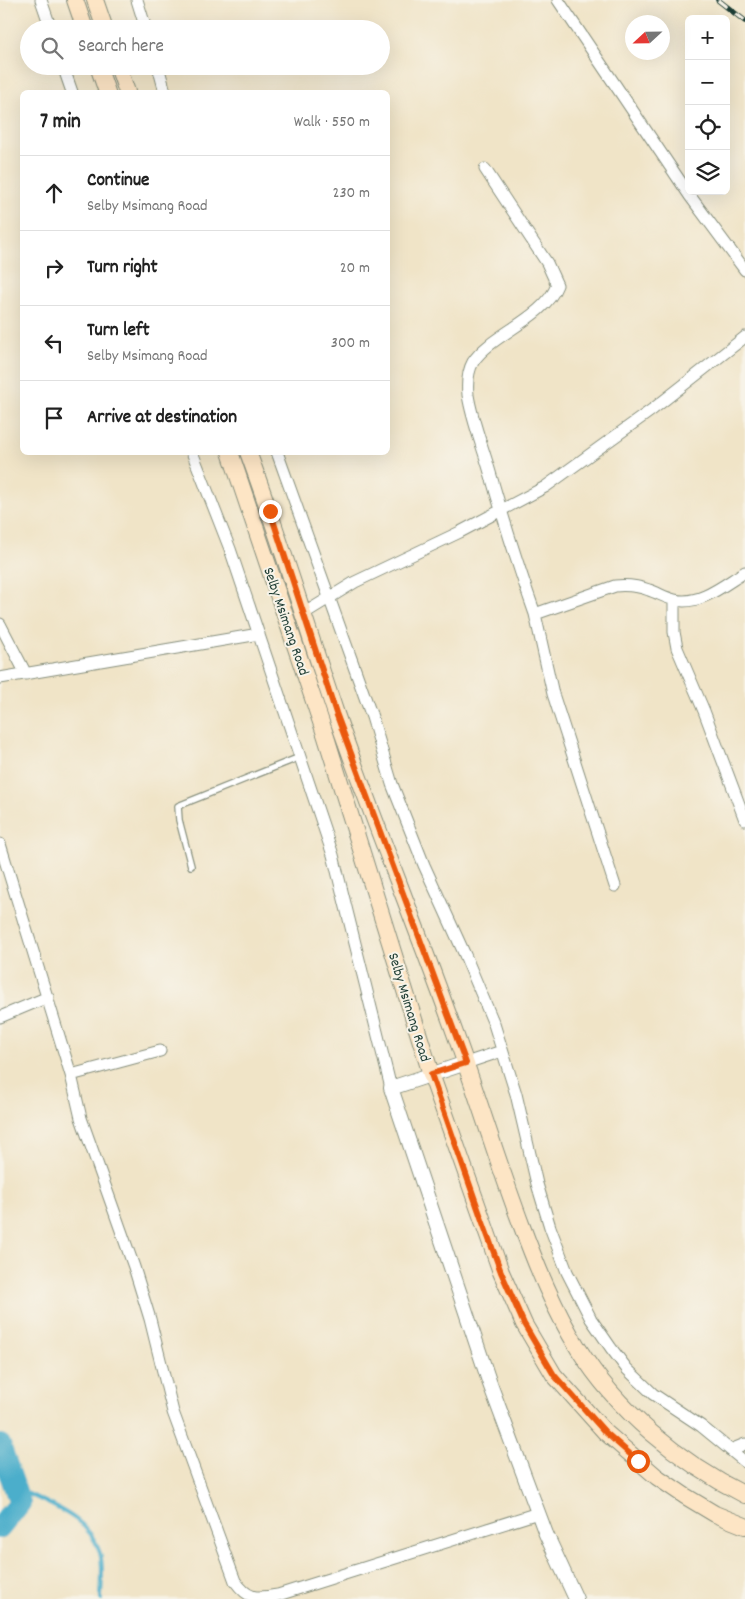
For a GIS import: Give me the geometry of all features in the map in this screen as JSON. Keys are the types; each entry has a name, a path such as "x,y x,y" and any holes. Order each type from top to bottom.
{"main road":[{"path":"76,0 82,20"},
{"path":"95,0 102,20"},
{"path":"101,75 106,90"},
{"path":"121,75 126,90"},
{"name":"Selby Msimang Road","path":"231,455 326,737 431,1074 501,1272 524,1324 554,1375 605,1432 657,1477 715,1514 745,1526"},
{"name":"Selby Msimang Road","path":"249,455 270,511 336,713 466,1063 508,1189 551,1299 597,1376 619,1402 681,1455 745,1495"}],"street":[{"path":"41,0 48,20"},
{"path":"137,0 143,20"},
{"path":"558,0 690,196 745,270"},
{"path":"66,75 71,90"},
{"path":"160,75 164,90"},
{"path":"485,169 547,263 557,285 535,313 480,353 472,363 468,396 501,511 535,614 556,702 615,886"},
{"path":"303,614 355,582 501,511 545,487 653,409 745,337"},
{"path":"193,455 230,549 333,855 391,1088 490,1384 546,1534 576,1599"},
{"path":"278,455 372,717 392,784 424,866 488,1007 516,1094 550,1227 567,1272 592,1319 611,1348 640,1381 653,1394 701,1426 745,1462"},
{"path":"535,614 615,586 626,585 648,589 674,600 688,601 703,598 745,572"},
{"path":"674,600 674,632 677,648 704,710 745,820"},
{"path":"0,624 26,674"},
{"path":"0,678 259,634"},
{"path":"0,844 4,872 48,997 71,1074 81,1118 134,1267 150,1318 173,1412 235,1581 242,1593 246,1597 254,1599 278,1595 538,1513"},
{"path":"0,1017 48,997"},
{"path":"71,1074 160,1050"},
{"path":"391,1088 502,1051"},
{"path":"730,1450 745,1444"}],"lane":[{"path":"191,866 179,820 178,806 300,757"}],"waterway":[{"path":"0,1445 20,1503 0,1528"},
{"path":"15,1487 65,1512 86,1529 100,1553 102,1570 101,1599"}],"railway":[{"path":"718,0 745,21"}],"route":[{"path":"270,511 336,713 466,1063 431,1074 501,1272 524,1324 554,1375 605,1432 638,1461"}]}
